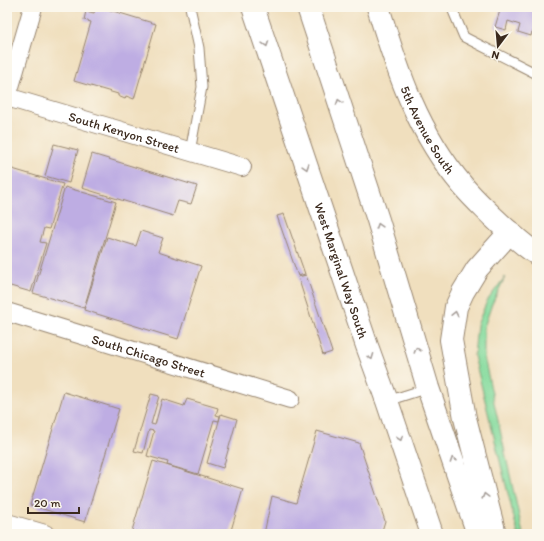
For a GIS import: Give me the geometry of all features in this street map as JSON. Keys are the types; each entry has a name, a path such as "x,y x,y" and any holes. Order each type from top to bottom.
{"main road":[{"name":"West Marginal Way South","path":"253,7 432,534"},
{"path":"308,7 378,220 428,388 478,534"},
{"name":"5th Avenue South","path":"378,7 392,54 405,89 432,144 464,187 510,232"},
{"path":"495,534 465,418 451,340 456,307 462,292 477,269 510,232 537,254"}],"street":[{"path":"7,97 33,7"},
{"name":"South Kenyon Street","path":"7,97 242,167"},
{"name":"South Chicago Street","path":"7,312 290,399"},
{"path":"7,523 44,534"}],"lane":[{"path":"190,7 199,48 202,87 190,152"},
{"path":"455,7 452,11 464,37 535,74"},
{"path":"388,401 428,388"}],"green space":[{"path":"505,277 492,304 484,327 484,357 523,534 518,534 474,356 477,325 487,301"}],"building":[{"path":"96,7 156,24 134,99 126,96 125,99 118,96 118,94 74,81 91,22 84,20 86,11 94,13"},
{"path":"501,7 537,7 537,34 532,32 531,36 518,32 520,25 508,21 506,30 495,27"},
{"path":"54,144 78,150 69,183 45,176"},
{"path":"92,154 197,186 191,204 178,201 173,216 82,188"},
{"path":"9,168 63,184 49,229 44,228 40,242 46,243 31,292 7,285 7,174"},
{"path":"65,187 116,202 84,308 33,293"},
{"path":"284,214 305,274 298,276 277,216"},
{"path":"141,231 163,238 158,252 201,266 178,339 84,310 107,237 136,246"},
{"path":"306,275 332,352 323,355 298,277"},
{"path":"64,392 119,409 85,522 30,505"},
{"path":"151,394 159,396 151,424 155,425 162,399 184,406 187,399 218,408 216,415 220,416 219,421 214,420 198,474 167,465 168,462 147,456 154,431 149,430 143,453 134,451"},
{"path":"221,414 237,419 223,468 207,463"},
{"path":"317,431 359,443 385,521 381,534 264,534 272,496 296,503"},
{"path":"153,461 243,489 230,534 131,534"}]}
